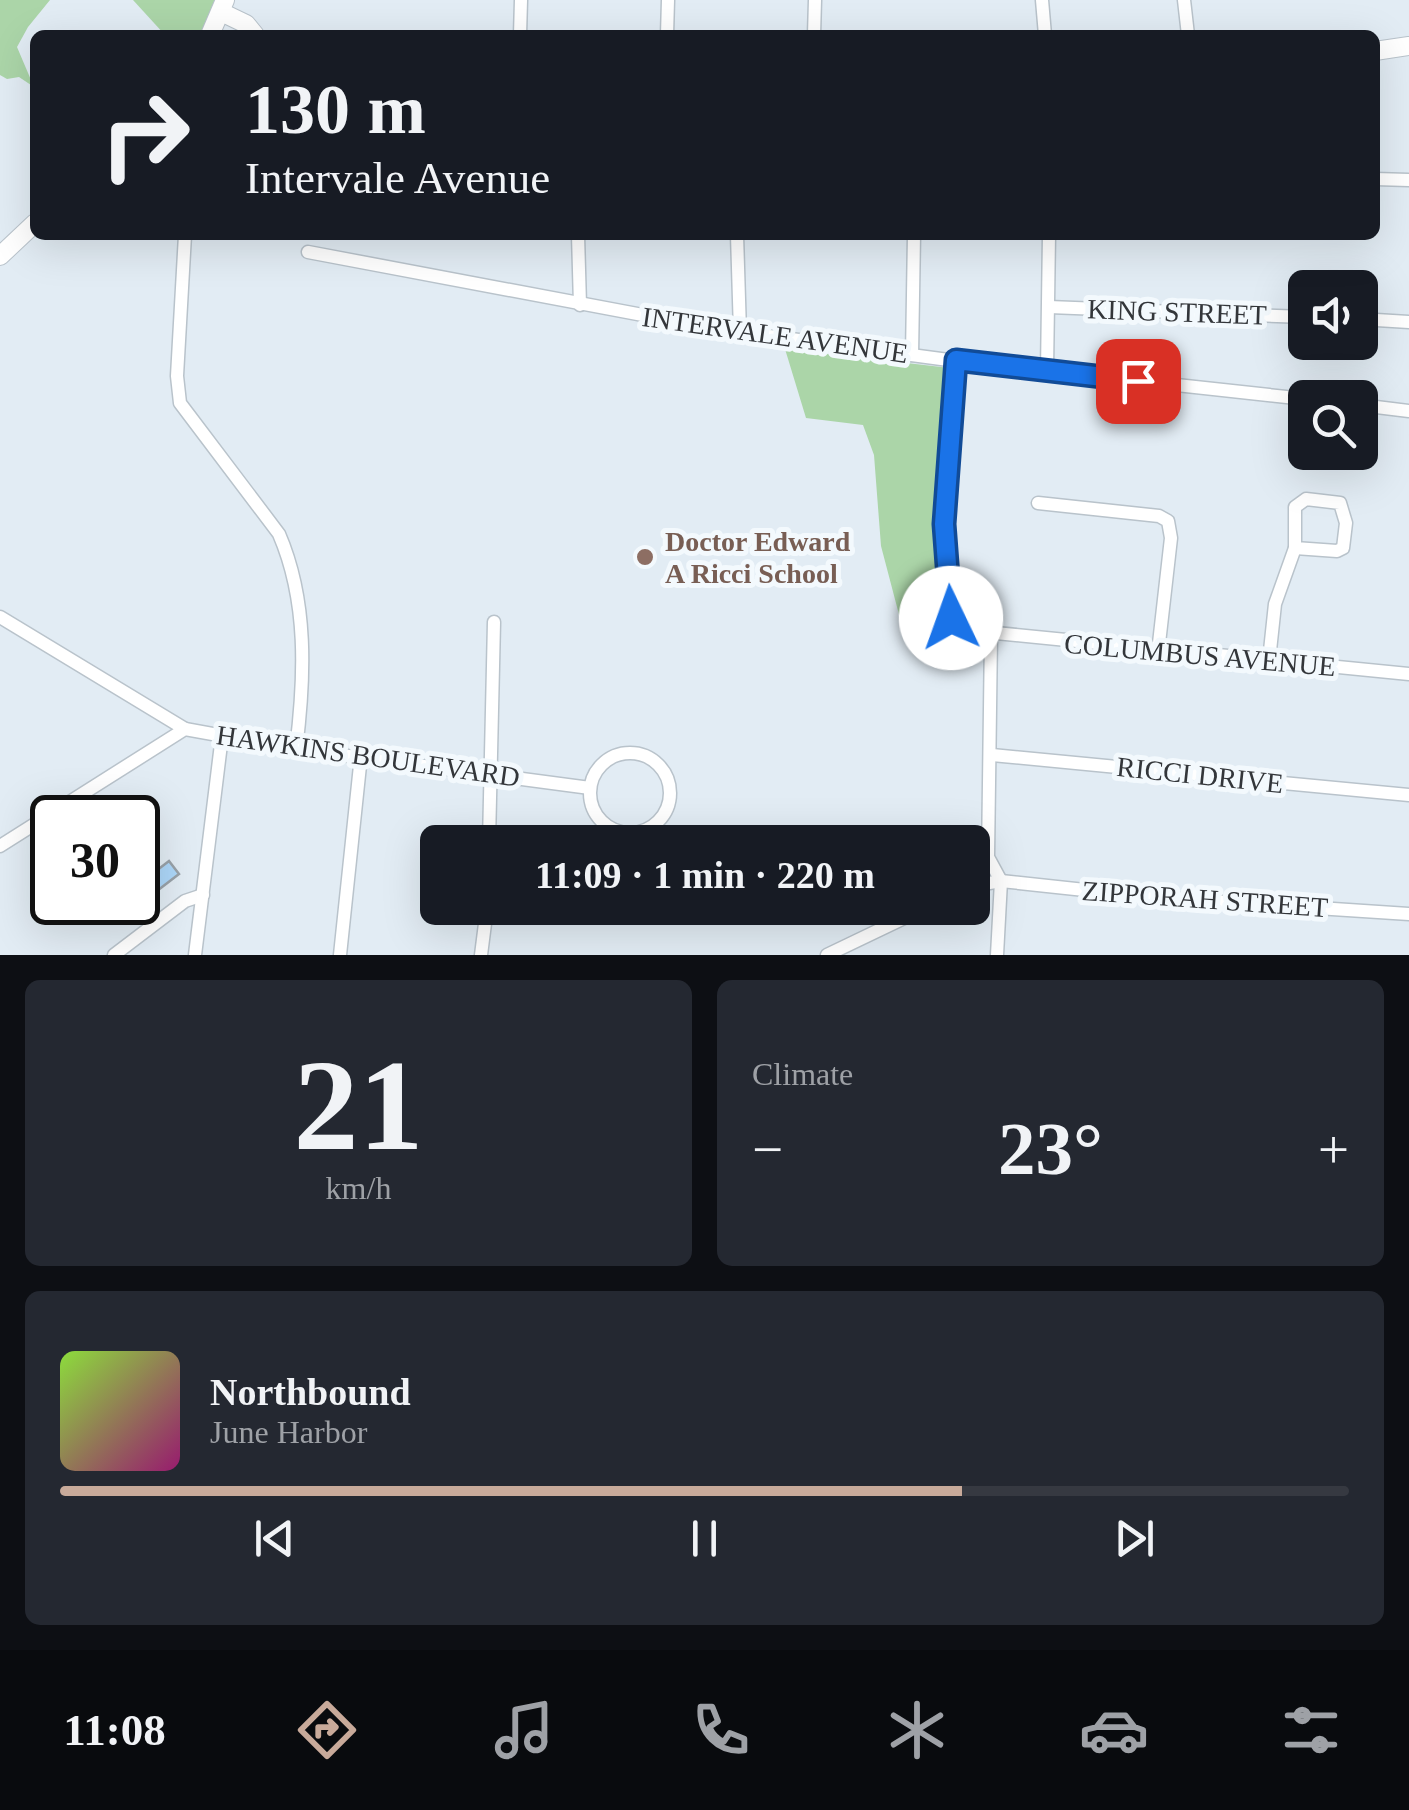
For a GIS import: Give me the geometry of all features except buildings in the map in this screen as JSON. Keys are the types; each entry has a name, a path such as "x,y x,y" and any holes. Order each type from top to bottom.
{"street":[{"path":"520,30 521,0"},
{"path":"667,30 668,0"},
{"path":"814,0 814,30"},
{"path":"1042,0 1045,30"},
{"path":"1184,0 1187,30"},
{"path":"212,30 223,6 250,30"},
{"path":"1380,50 1409,46"},
{"path":"1380,179 1409,180"},
{"path":"0,256 30,228"},
{"path":"185,240 177,392 187,416 279,534 289,556 301,614 296,748"},
{"path":"578,240 580,305"},
{"path":"737,240 740,332"},
{"path":"912,355 914,240"},
{"path":"1047,370 1049,240"},
{"name":"INTERVALE AVENUE","path":"308,252 740,332 1288,396"},
{"name":"KING STREET","path":"1048,307 1288,316"},
{"path":"1378,320 1409,322"},
{"name":"COLUMBUS AVENUE","path":"956,360 944,524 951,618 960,632 1409,674"},
{"path":"1378,407 1409,411"},
{"path":"1270,660 1275,604 1295,548 1293,515 1297,503 1306,499 1340,503 1346,523 1342,548 1295,548"},
{"path":"1038,503 1159,516 1168,521 1170,538 1158,652"},
{"path":"0,616 186,729"},
{"path":"489,825 494,622"},
{"path":"991,634 988,857 1001,881 997,955"},
{"name":"HAWKINS BOULEVARD","path":"0,846 186,729 590,788"},
{"path":"196,955 222,736"},
{"path":"635,754 662,769 670,799 654,825 625,833 598,818 590,788 606,762 635,754"},
{"name":"RICCI DRIVE","path":"992,755 1409,795"},
{"path":"340,955 361,756"},
{"name":"ZIPPORAH STREET","path":"990,883 1409,914"},
{"path":"114,955 185,901 203,894"},
{"path":"481,955 484,925"},
{"path":"827,955 890,925"}],"green space":[{"path":"0,0 50,0 17,47 30,84 19,77 7,79 0,75"},
{"path":"133,0 223,0 207,30 160,30"},
{"path":"785,349 950,368 938,547 946,621 902,626 881,546 874,455 863,425 806,418"}],"place":[{"name":"Doctor Edward A Ricci School","path":"645,557"}],"route":[{"path":"951,618 944,524 956,360 1138,381"}]}
